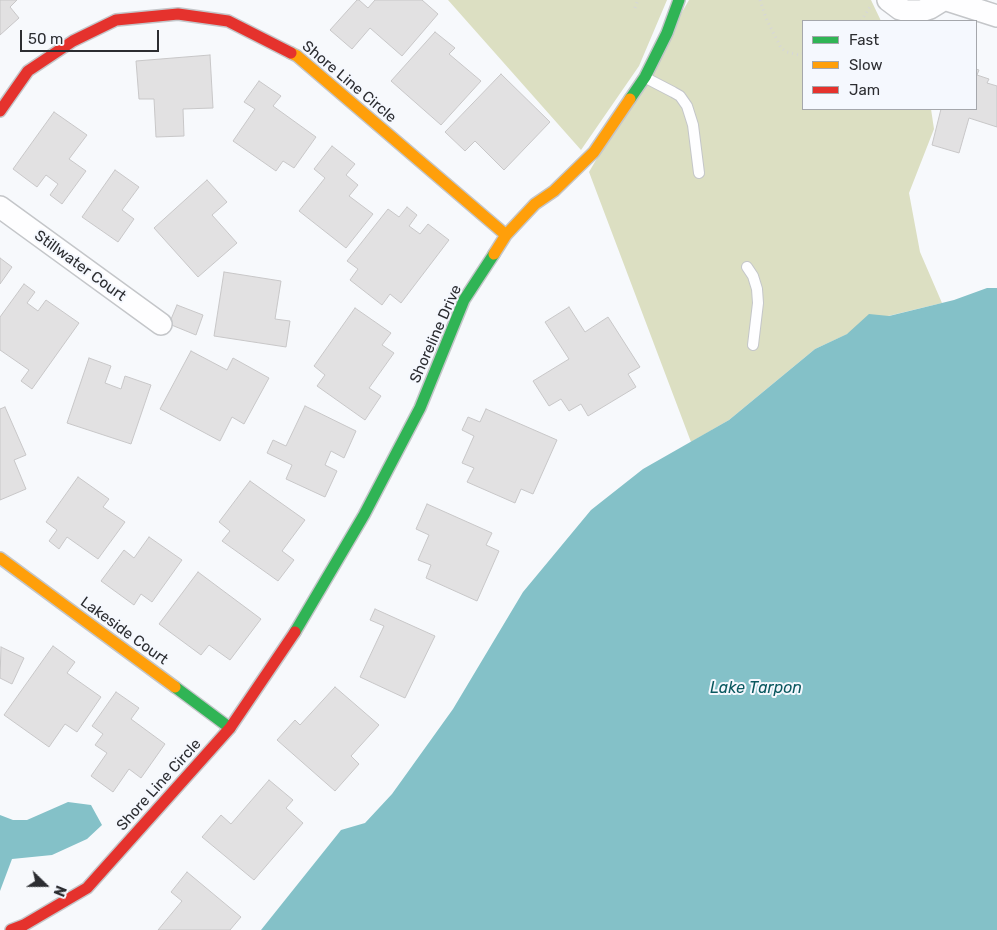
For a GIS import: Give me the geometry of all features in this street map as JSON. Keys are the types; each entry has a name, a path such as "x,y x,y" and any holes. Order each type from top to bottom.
{"street":[{"name":"Shoreline Drive","path":"298,628 364,516 420,408 464,300 506,235 535,204 554,191 594,152 645,78 657,55 679,0"},
{"path":"881,2 906,11 921,11 945,0 997,16"},
{"name":"Shore Line Circle","path":"0,111 28,72 73,41 116,20 178,14 228,21 297,56 506,235"},
{"name":"Stillwater Court","path":"0,207 161,324"},
{"name":"Lakeside Court","path":"0,558 230,728"},
{"name":"Shore Line Circle","path":"11,930 24,925 87,888 230,728 298,628"}],"lane":[{"path":"645,78 674,92 680,96 687,106 694,125 699,173"},
{"path":"748,267 757,290 758,304 753,345"}],"path":[{"path":"635,8 638,0"},
{"path":"760,0 766,18 781,48 787,52 802,54"},
{"path":"862,20 881,2"}],"green space":[{"path":"448,0 667,0 639,66 581,150"},
{"path":"689,0 871,0 881,20 802,20 802,110 931,110 934,129 909,193 920,252 942,303 884,317 815,349 729,420 691,442 589,172"}],"water":[{"name":"Lake Tarpon","path":"987,288 997,288 997,930 261,930 341,830 365,823 392,794 453,709 523,592 591,510 643,469 729,420 815,349 847,334 869,314 889,316 954,300"},
{"path":"68,802 91,805 102,825 87,839 52,855 12,859 0,891 0,815 13,820 27,820"}],"building":[{"path":"0,0 17,0 10,7 19,18 0,35"},
{"path":"357,0 368,8 375,0 422,0 438,14 402,56 370,28 352,49 330,30"},
{"path":"435,32 455,48 449,54 481,81 441,125 391,81"},
{"path":"210,55 213,108 183,109 184,136 156,137 154,99 139,99 136,61"},
{"path":"501,74 550,122 504,170 475,141 465,151 445,132"},
{"path":"977,75 989,79 987,83 997,86 997,127 969,118 959,153 932,145 941,110 977,110"},
{"path":"259,81 281,96 273,106 316,137 294,168 283,161 276,171 233,141 255,109 244,102"},
{"path":"54,112 87,135 69,159 86,171 62,204 50,195 58,184 46,175 37,187 13,169"},
{"path":"332,146 355,164 346,175 358,185 349,196 373,214 346,248 299,211 325,178 314,169"},
{"path":"115,170 139,187 122,210 134,219 118,242 82,217"},
{"path":"207,180 227,202 212,215 237,243 198,277 154,228"},
{"path":"407,207 417,215 409,226 420,234 428,224 449,240 401,303 390,294 382,305 350,280 358,269 347,261 388,209 399,217"},
{"path":"0,258 12,267 0,284"},
{"path":"224,272 281,281 275,319 290,321 286,347 214,336"},
{"path":"24,284 35,292 27,303 38,311 46,300 79,323 32,389 21,381 29,370 0,350 0,317"},
{"path":"177,305 203,315 196,335 169,324"},
{"path":"569,307 585,332 608,317 640,367 628,374 636,387 588,416 581,404 569,411 561,399 549,406 533,381 569,359 545,322"},
{"path":"355,308 391,333 382,345 394,353 369,388 381,396 365,420 317,386 325,375 314,366"},
{"path":"191,351 227,370 233,358 269,378 244,424 232,417 220,441 160,409"},
{"path":"89,358 111,366 105,383 121,389 125,376 151,385 131,444 67,423"},
{"path":"305,406 356,431 344,458 331,451 325,465 337,471 325,497 286,479 292,465 267,453 273,440 286,446"},
{"path":"5,407 26,455 14,460 26,489 0,500 0,409"},
{"path":"486,409 557,440 533,494 521,489 515,503 467,482 474,468 462,463 474,436 462,430 468,417 480,422"},
{"path":"78,477 109,499 103,507 125,522 98,559 67,537 59,549 49,541 57,530 46,522"},
{"path":"250,481 305,520 282,551 294,560 278,581 222,541 230,531 219,522"},
{"path":"427,504 492,533 486,545 499,551 477,601 426,578 431,565 418,560 429,535 416,529"},
{"path":"149,537 182,560 152,602 141,594 134,605 101,581 124,550 134,558"},
{"path":"198,572 261,619 230,660 209,645 201,655 159,624"},
{"path":"375,609 435,636 405,698 360,677 384,626 370,620"},
{"path":"53,646 75,662 67,673 101,697 77,732 65,724 49,747 4,715"},
{"path":"1,647 24,658 12,684 0,678"},
{"path":"335,687 379,725 351,756 359,764 335,791 277,740 295,720 300,725"},
{"path":"116,692 139,708 131,719 165,744 141,778 129,769 113,792 91,776 107,753 95,745 103,734 92,726"},
{"path":"269,780 293,800 286,808 303,823 254,880 202,837 221,815 231,824"},
{"path":"187,872 241,917 230,930 158,930 182,901 171,892"}],"traffic: fast":[{"path":"630,99 645,77 667,33 679,0"},
{"path":"295,632 364,515 420,408 464,300 494,254"},
{"path":"175,687 230,728"}],"traffic: slow":[{"path":"291,53 297,56 506,235"},
{"path":"494,254 506,235 535,204 554,191 594,152 630,99"},
{"path":"0,558 175,687"}],"traffic: jam":[{"path":"0,111 28,71 73,41 116,20 178,14 228,21 291,53"},
{"path":"11,930 24,925 87,888 230,728 295,632"}]}
